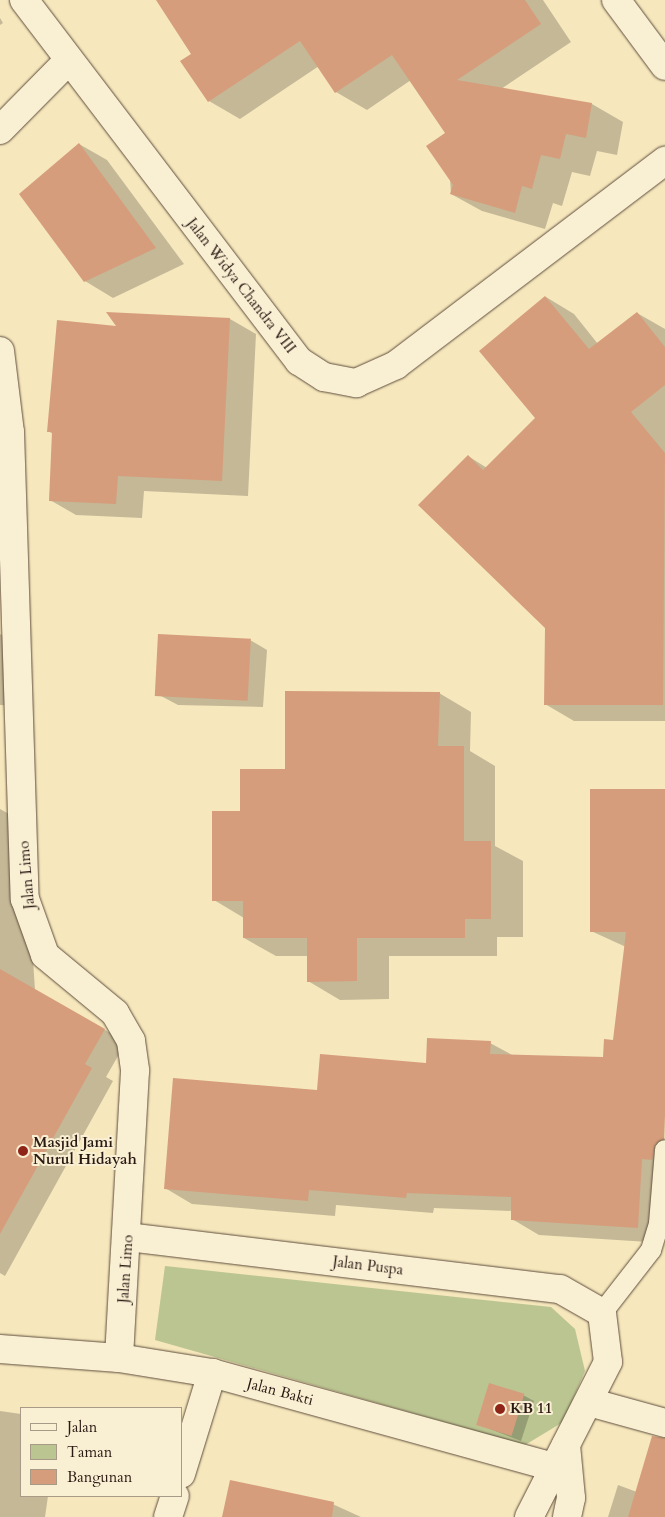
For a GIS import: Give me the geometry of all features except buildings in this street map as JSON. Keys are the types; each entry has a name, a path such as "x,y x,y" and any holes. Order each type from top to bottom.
{"street":[{"name":"Jalan Widya Chandra VIII","path":"24,0 68,61 299,361 324,377 356,382 376,376 665,161"},
{"path":"616,0 665,66"},
{"path":"0,130 68,61"},
{"name":"Jalan Limo","path":"0,351 10,432 25,899 44,955 116,1013 130,1041 135,1071 128,1237 119,1358"},
{"name":"Jalan Puspa","path":"128,1237 560,1290 602,1313"},
{"path":"529,1517 608,1362 602,1313"},
{"name":"Jalan Bakti","path":"0,1349 119,1358 212,1373 560,1456"},
{"path":"182,1471 212,1373"},
{"path":"589,1402 665,1422"},
{"path":"560,1456 571,1498 567,1517"},
{"path":"168,1517 175,1497"}],"lane":[{"path":"602,1313 651,1250 659,1223 665,1150"}],"green space":[{"path":"165,1266 551,1307 575,1329 585,1371 563,1422 525,1445 155,1340"}],"place":[{"name":"Masjid Jami Nurul Hidayah","path":"23,1151"},
{"name":"KB 11","path":"500,1409"}]}
